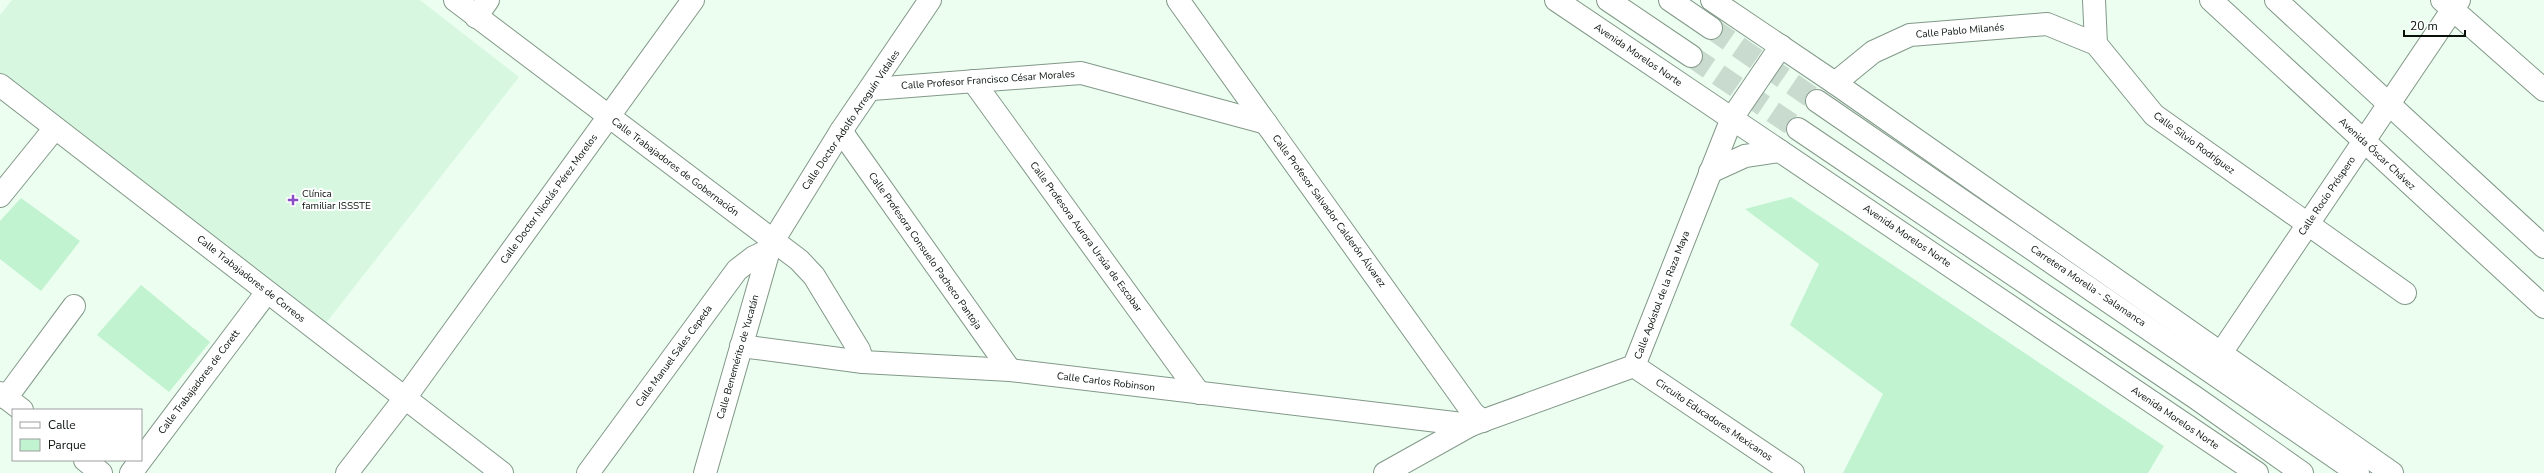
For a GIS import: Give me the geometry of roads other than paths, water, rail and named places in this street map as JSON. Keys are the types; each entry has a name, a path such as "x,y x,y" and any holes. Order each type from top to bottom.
{"main road":[{"name":"Calle Trabajadores de Gobernación","path":"455,0 482,8 609,116 771,246 799,260 814,276 859,350 863,362"},
{"name":"Calle Doctor Nicolás Pérez Morelos","path":"347,473 405,398 693,0"},
{"name":"Calle Doctor Adolfo Arreguín Vidales","path":"771,246 841,132 930,0"},
{"name":"Calle Profesor Salvador Calderón Álvarez","path":"1178,0 1473,413 1477,423"},
{"name":"Avenida Morelos Norte","path":"1556,0 2257,473"},
{"path":"1608,0 1691,56"},
{"path":"1670,0 1711,28"},
{"path":"1712,0 1835,83 2392,473"},
{"path":"2094,0 2096,44"},
{"name":"Avenida Óscar Chávez","path":"2210,0 2544,307"},
{"path":"2276,0 2544,247"},
{"path":"2451,3 2544,90"},
{"name":"Calle Rocío Próspero","path":"2221,353 2389,104 2451,3"},
{"name":"Calle Pablo Milanés","path":"1835,83 1873,52 1910,35 2047,24 2096,44"},
{"name":"Calle Silvio Rodríguez","path":"2096,44 2154,115 2404,293"},
{"name":"Calle Apóstol de la Raza Maya","path":"1385,473 1477,423 1634,366 1732,118 1780,46"},
{"name":"Calle Profesor Francisco César Morales","path":"872,88 1080,73 1266,123"},
{"name":"Calle Profesora Aurora Ursúa de Escobar","path":"973,81 1199,393"},
{"name":"Calle Trabajadores de Correos","path":"0,85 502,473"},
{"name":"Carretera Morelia - Salamanca","path":"1817,101 2358,473"},
{"path":"0,196 55,128"},
{"path":"1798,129 2196,398 2302,473"},
{"name":"Calle Profesora Consuelo Pacheco Pantoja","path":"841,132 1010,370"},
{"path":"1710,172 1745,156 1780,151"},
{"name":"Calle Benemérito de Yucatán","path":"705,473 771,246"},
{"name":"Calle Manuel Sales Cepeda","path":"588,473 737,270 771,246"},
{"name":"Calle Trabajadores de Corett","path":"142,458 267,292"},
{"path":"9,400 74,306"},
{"name":"Calle Carlos Robinson","path":"741,346 863,362 1010,370 1199,393 1477,423"},
{"name":"Circuito Educadores Mexicanos","path":"1634,366 1793,473"},
{"path":"86,461 101,473"},
{"name":"Calle Trabajadores de Corett","path":"131,473 140,461"}],"tunnel":[{"path":"1711,28 1817,101"},
{"path":"1691,56 1798,129"}],"place":[{"name":"Clínica familiar ISSSTE","path":"293,200"}]}
